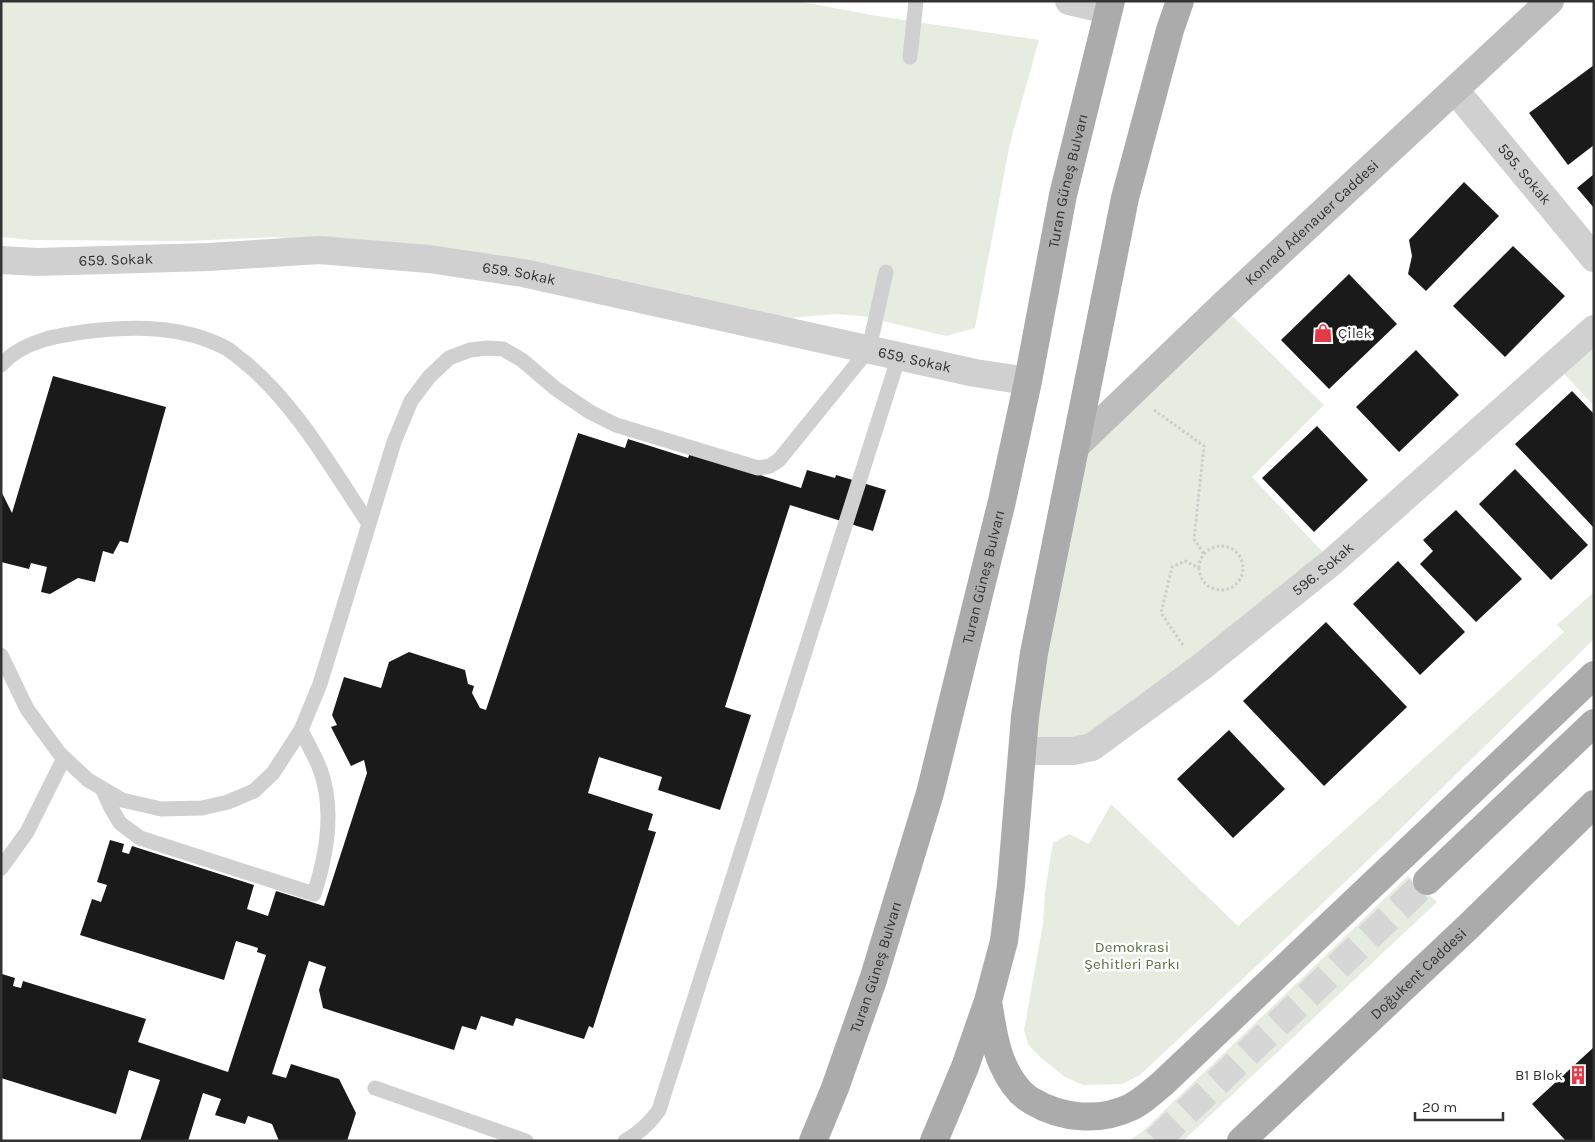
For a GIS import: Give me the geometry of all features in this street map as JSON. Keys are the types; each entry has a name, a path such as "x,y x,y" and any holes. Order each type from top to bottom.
{"main road":[{"path":"934,1141 965,1067 988,1001 1004,941 1025,717 1034,653 1125,198 1170,30 1180,1"},
{"name":"Konrad Adenauer Caddesi","path":"1076,446 1130,393 1550,1"},
{"name":"Turan Güneş Bulvarı","path":"813,1141 873,980 930,793 1000,510 1028,380 1063,195 1110,6"},
{"path":"988,1001 997,1047 1003,1065 1017,1088 1031,1101 1076,1117 1105,1116 1133,1107 1162,1084 1594,675"},
{"path":"1427,881 1594,723"},
{"name":"Doğukent Caddesi","path":"1241,1141 1470,925 1594,804"}],"street":[{"path":"1069,1 1110,6"},
{"name":"595. Sokak","path":"1454,90 1594,258"},
{"name":"659. Sokak","path":"1,260 47,262 209,257 319,250 429,259 523,273 975,373 1028,380"},
{"name":"596. Sokak","path":"1023,751 1073,751 1092,747 1200,668 1332,562 1594,329"}],"lane":[{"path":"910,57 916,1"},
{"path":"1,655 27,710 64,758 88,780 122,800 161,809 202,808 228,802 254,791 274,773 301,730 320,684 394,442 411,402 429,377 449,358 470,350 502,349 522,360 556,389 590,412 616,425 758,468 770,466 779,460 870,349 886,272"},
{"path":"1,365 18,350 48,338 118,328 185,332 225,347 261,375 301,423 369,524"},
{"path":"625,1141 637,1134 652,1120 659,1110 899,356"},
{"path":"102,788 120,823 140,838 314,894 321,872 328,836 328,799 320,769 301,730"},
{"path":"1,868 27,832 64,758"},
{"path":"375,1088 526,1141"}],"path":[{"path":"1130,393 1204,446 1194,539 1204,554"},
{"path":"1216,546 1230,548 1236,552 1243,564 1241,578 1231,588 1224,590 1216,590 1203,582 1199,568 1200,560 1204,554 1216,546"},
{"path":"1199,568 1185,561 1172,567 1161,614 1200,668"}],"green space":[{"path":"1,1 797,1 877,16 1039,40 1010,143 975,328 946,336 862,316 834,314 791,318 513,263 312,240 273,237 188,241 30,240 1,237"},
{"path":"1222,306 1324,405 1252,477 1332,562 1092,747 1023,751 1076,446"},
{"path":"1594,329 1594,406 1555,364"},
{"name":"Demokrasi Şehitleri Parkı","path":"1594,592 1594,639 1388,841 1140,1075 1122,1084 1083,1085 1065,1077 1040,1057 1028,1044 1024,1030 1043,924 1045,892 1053,843 1069,834 1089,844 1111,804 1238,926 1564,632 1557,625"},
{"path":"1408,876 1437,902 1183,1141 1129,1141 1143,1131"}],"building":[{"path":"1594,65 1594,145 1568,165 1529,113"},
{"path":"1594,174 1594,208 1577,188"},
{"path":"1464,182 1499,216 1426,291 1408,274 1412,256 1409,240"},
{"path":"1513,246 1565,296 1505,357 1453,306"},
{"path":"1349,274 1397,324 1329,389 1281,340"},
{"path":"1416,350 1459,395 1399,452 1356,407"},
{"path":"53,376 166,407 128,543 120,541 113,554 103,551 95,582 78,578 50,594 41,592 47,567 31,563 29,569 1,562 1,491 12,513"},
{"path":"1572,391 1594,414 1594,528 1515,444"},
{"path":"1317,426 1368,480 1314,532 1262,478"},
{"path":"578,433 625,448 628,439 688,458 690,453 801,488 807,470 835,478 836,475 886,490 873,531 790,505 725,707 751,715 720,810 658,790 662,777 599,757 588,793 653,814 648,830 656,832 593,1028 589,1026 584,1039 516,1018 513,1026 481,1016 476,1030 462,1026 454,1050 323,1008 319,990 326,967 309,961 272,1074 286,1078 291,1064 339,1079 356,1113 347,1141 279,1141 272,1124 248,1116 245,1124 215,1115 221,1099 203,1093 188,1141 140,1141 160,1080 129,1070 116,1114 1,1078 2,974 15,978 13,986 21,988 23,981 146,1019 138,1042 228,1072 266,955 257,952 258,948 236,941 224,980 80,935 92,899 101,902 107,885 97,882 110,840 124,844 122,852 129,854 132,846 254,885 247,909 268,916 276,891 324,906 367,773 364,760 351,766 331,727 337,725 332,715 344,677 381,688 389,662 409,652 465,670 468,684 474,686 472,693 480,708 486,710"},
{"path":"1515,469 1588,545 1551,580 1479,504"},
{"path":"1456,510 1522,579 1476,622 1420,564 1433,551 1423,540"},
{"path":"1398,561 1465,632 1420,675 1353,604"},
{"path":"1326,622 1407,707 1324,786 1243,701"},
{"path":"1229,730 1285,789 1233,838 1177,779"},
{"name":"B1 Blok","path":"1594,1047 1594,1139 1592,1141 1566,1141 1532,1104"}],"tunnel":[{"path":"1156,1141 1427,881"}],"place":[{"name":"Çilek","path":"1323,333"},
{"name":"B1 Blok","path":"1578,1075"}]}
